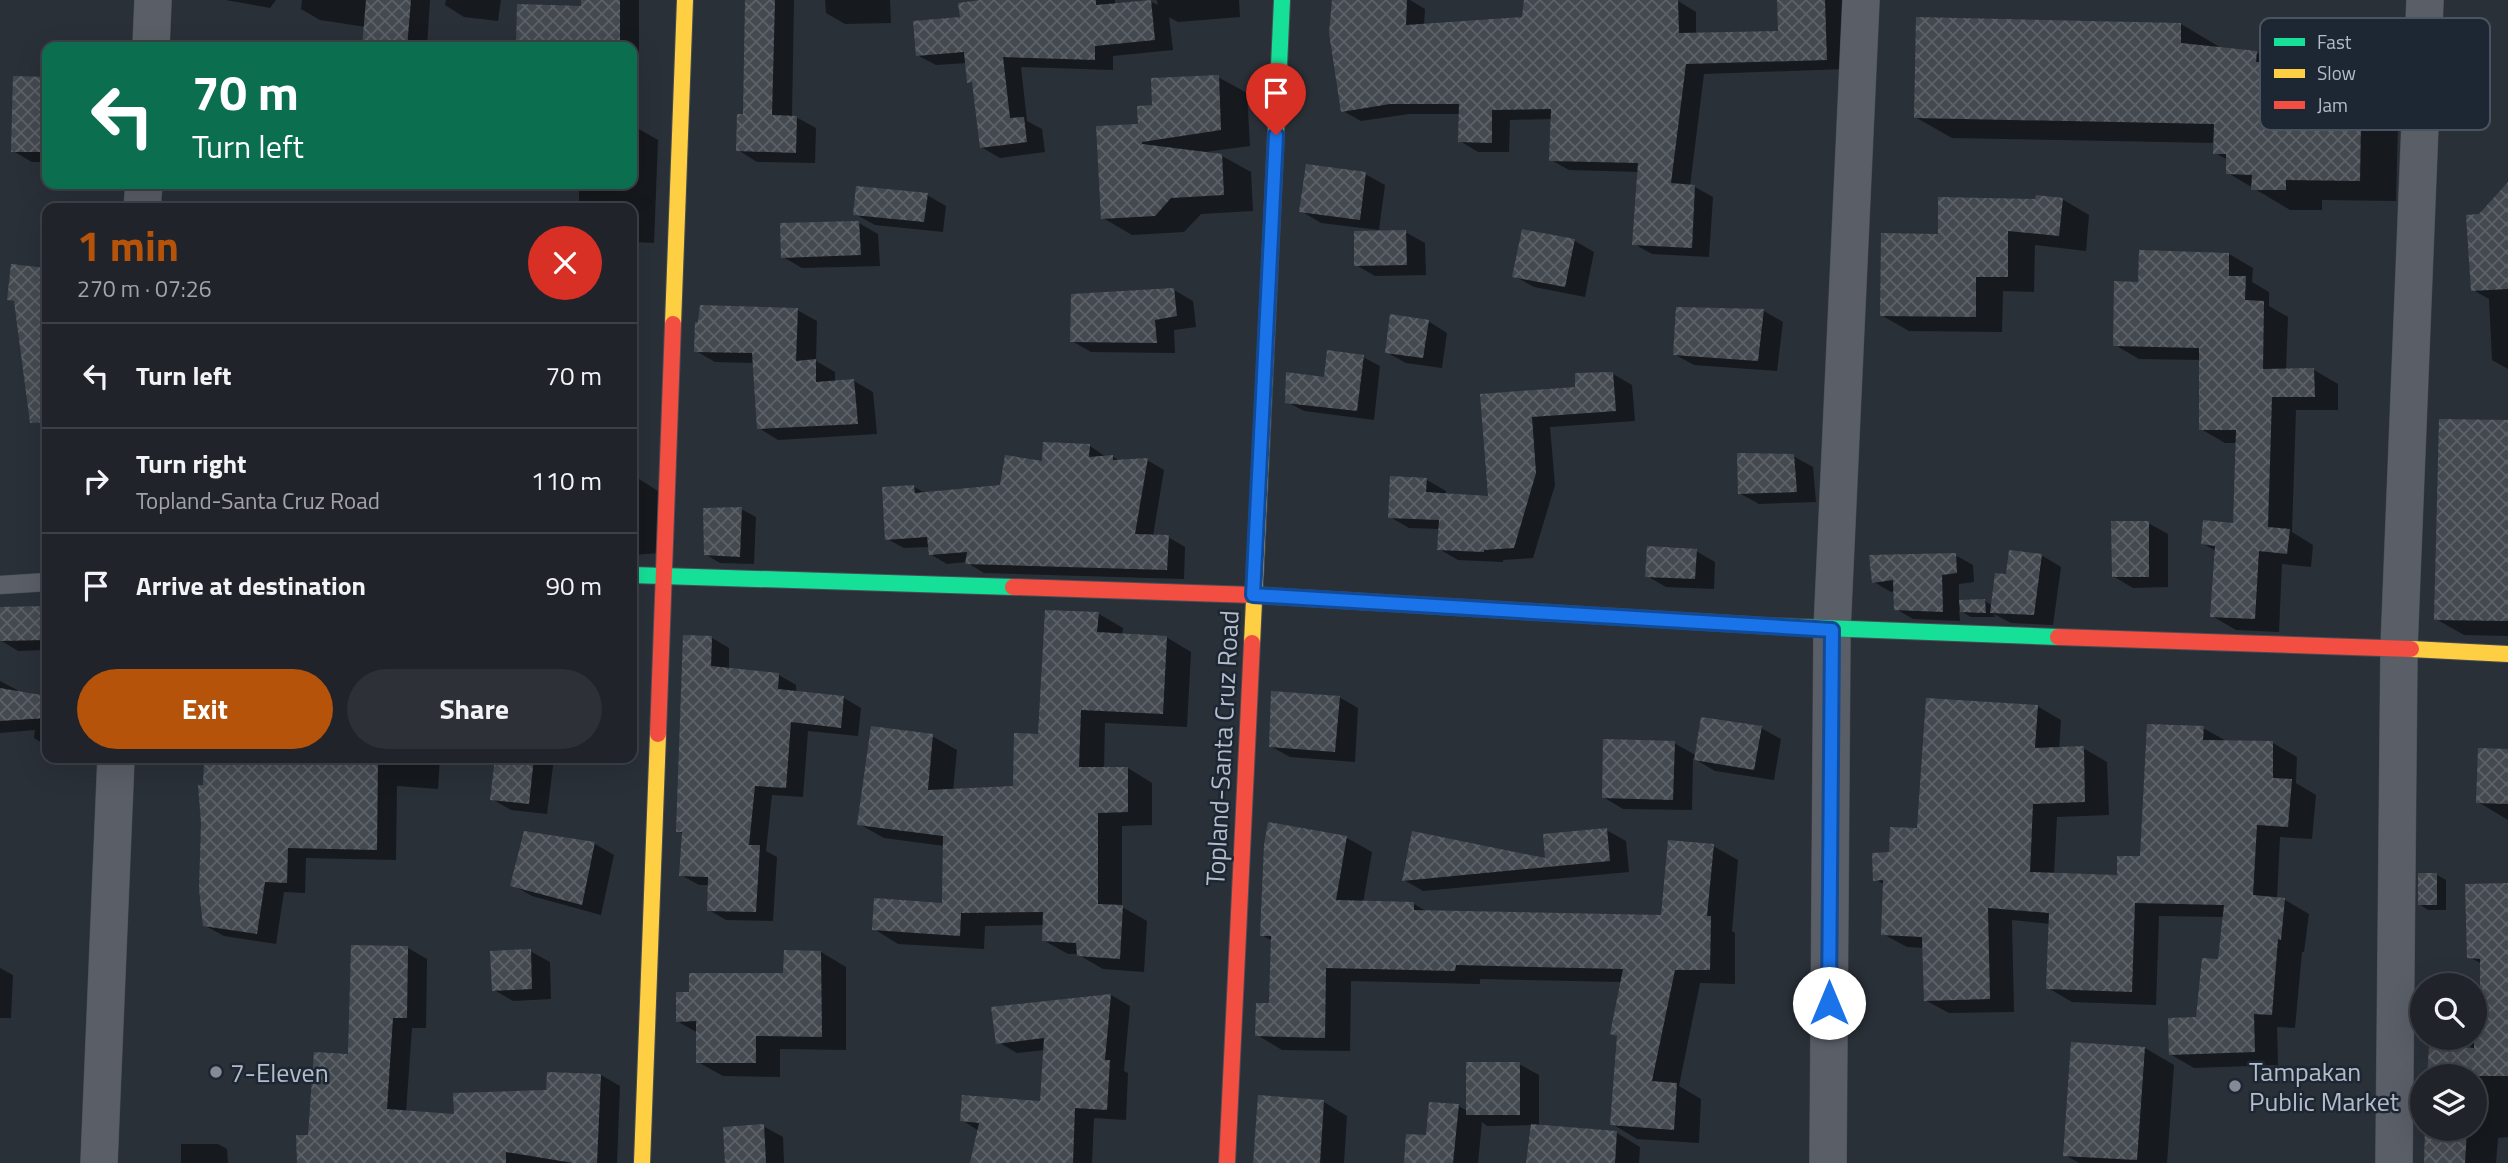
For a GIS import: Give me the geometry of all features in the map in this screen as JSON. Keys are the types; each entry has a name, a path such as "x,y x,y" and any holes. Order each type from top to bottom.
{"street":[{"path":"151,42 153,0"},
{"path":"642,1163 685,0"},
{"name":"Topland-Santa Cruz Road","path":"1227,1163 1282,0"},
{"path":"1828,1163 1832,630 1861,0"},
{"path":"2424,18 2425,0"},
{"path":"2394,1163 2399,648 2420,130"},
{"path":"637,575 1253,595 1832,630 2399,648 2508,654"},
{"path":"99,1163 116,763"}],"lane":[{"path":"0,585 42,582"}],"building":[{"path":"366,0 411,0 407,42 362,42"},
{"path":"581,0 620,0 620,42 516,42 517,4 581,6"},
{"path":"745,0 775,0 772,115 797,116 796,153 736,151 737,114 743,114"},
{"path":"980,0 1096,0 1096,5 1151,0 1155,40 1095,46 1095,60 1003,57 1010,118 1024,117 1027,142 980,148 972,82 967,83 964,52 916,56 913,21 960,17 958,3"},
{"path":"1332,0 1407,0 1406,25 1522,17 1524,0 1678,0 1679,33 1778,31 1777,0 1825,0 1827,60 1686,64 1671,183 1695,185 1692,248 1632,245 1638,163 1549,161 1551,109 1492,110 1492,143 1458,142 1459,104 1390,104 1341,112 1329,33"},
{"path":"1916,17 2181,23 2181,43 2257,51 2256,62 2260,62 2260,130 2361,130 2360,181 2286,180 2286,190 2251,190 2252,175 2226,174 2226,154 2213,154 2214,124 1914,118"},
{"path":"1219,75 1221,130 1142,144 1222,154 1224,195 1171,198 1155,216 1101,219 1096,126 1138,124 1137,106 1152,105 1151,78"},
{"path":"13,76 42,77 42,152 11,152"},
{"path":"1306,164 1366,172 1360,220 1299,212"},
{"path":"2508,182 2508,289 2471,291 2466,215 2479,214"},
{"path":"856,186 928,193 924,222 853,215"},
{"path":"2036,195 2063,198 2059,236 2008,231 2008,277 1976,277 1976,317 1880,316 1881,233 1938,234 1938,197 2035,199"},
{"path":"859,221 861,255 781,258 780,223"},
{"path":"1522,229 1575,239 1565,287 1512,277"},
{"path":"1406,230 1407,265 1354,266 1354,231"},
{"path":"2139,250 2229,253 2229,276 2246,276 2245,300 2264,301 2263,369 2314,368 2315,397 2272,397 2268,527 2290,529 2287,554 2259,551 2255,619 2210,617 2215,546 2201,544 2203,520 2233,523 2236,430 2199,430 2199,348 2113,346 2114,281 2138,282"},
{"path":"11,264 42,267 42,422 30,423 14,301 7,300"},
{"path":"1174,288 1177,316 1155,320 1157,343 1070,342 1071,294"},
{"path":"700,305 798,308 796,361 816,359 816,382 854,379 858,424 757,429 752,353 694,352 695,322 698,322"},
{"path":"1676,307 1764,309 1758,361 1673,355"},
{"path":"1390,314 1429,320 1423,358 1385,353"},
{"path":"1327,350 1364,355 1357,411 1285,403 1286,372 1324,377"},
{"path":"1613,372 1616,411 1532,417 1536,473 1514,548 1484,552 1437,550 1439,520 1388,518 1390,476 1427,478 1426,492 1488,496 1480,394 1575,387 1575,373"},
{"path":"2439,419 2508,420 2508,621 2434,620"},
{"path":"1043,442 1090,444 1089,457 1113,455 1113,460 1148,458 1135,534 1169,535 1167,570 965,564 967,552 929,555 927,537 885,540 882,487 914,485 915,493 1000,485 1005,455 1042,461"},
{"path":"1737,453 1794,454 1797,492 1738,494"},
{"path":"742,507 740,557 704,555 703,508"},
{"path":"2111,521 2149,521 2149,577 2112,577"},
{"path":"1647,546 1697,549 1695,579 1645,577"},
{"path":"2009,550 2042,554 2034,615 1990,613 1995,573 2006,574"},
{"path":"1956,553 1957,573 1942,575 1943,612 1894,610 1893,580 1872,583 1869,555"},
{"path":"1985,599 1986,613 1960,612 1959,600"},
{"path":"42,606 42,640 0,641 0,607"},
{"path":"1045,610 1099,612 1097,632 1167,636 1163,714 1081,710 1079,767 1128,767 1128,812 1098,813 1098,904 1123,905 1120,959 1077,956 1076,943 1042,941 1043,912 961,913 960,936 872,930 874,898 942,903 943,836 857,825 871,726 933,734 928,790 1013,786 1014,733 1038,734"},
{"path":"683,635 712,636 711,666 779,673 778,689 844,696 841,728 791,722 786,788 755,786 749,845 760,845 756,912 707,911 708,877 679,876 682,832 676,832"},
{"path":"0,688 42,695 42,718 0,721"},
{"path":"1271,691 1340,696 1335,752 1269,747"},
{"path":"1926,698 2038,705 2035,748 2084,746 2085,802 2033,804 2030,872 2117,875 2117,856 2140,856 2147,724 2204,726 2203,740 2273,741 2273,778 2292,779 2288,827 2257,825 2253,895 2285,898 2281,940 2278,939 2272,1015 2254,1014 2255,1052 2169,1055 2168,1018 2196,1017 2202,958 2218,959 2224,905 2135,903 2132,992 2046,989 2049,913 1988,908 1990,999 1924,1001 1922,937 1881,935 1883,880 1873,881 1872,853 1889,852 1890,827 1917,828"},
{"path":"1701,717 1762,726 1754,770 1694,760"},
{"path":"1603,739 1675,741 1673,800 1602,798"},
{"path":"2478,748 2508,749 2508,804 2476,803"},
{"path":"204,763 378,763 377,850 288,848 287,883 265,882 257,934 203,926 199,889 201,823 198,785 203,785"},
{"path":"494,763 533,763 529,804 490,800"},
{"path":"1268,822 1347,836 1336,900 1414,902 1414,910 1661,915 1668,840 1714,844 1707,916 1711,916 1710,970 1675,970 1652,1081 1677,1083 1674,1130 1610,1125 1617,1036 1610,1034 1623,969 1456,965 1455,971 1326,968 1325,1038 1255,1036 1256,1003 1269,1003 1271,936 1260,936 1264,845"},
{"path":"1607,828 1610,861 1402,881 1412,831 1545,858 1543,834"},
{"path":"524,831 595,842 582,905 510,886"},
{"path":"2418,873 2437,873 2437,905 2418,905"},
{"path":"2508,883 2508,1076 2487,1076 2487,1064 2428,1064 2429,1050 2487,1050 2487,973 2480,973 2480,959 2467,958 2465,884"},
{"path":"351,945 408,946 407,1018 393,1018 387,1109 454,1114 453,1093 546,1090 547,1072 601,1074 597,1163 573,1163 506,1152 506,1163 297,1163 296,1135 308,1135 314,1052 348,1054"},
{"path":"531,949 532,989 492,991 490,951"},
{"path":"784,950 821,951 822,1037 756,1036 756,1063 696,1063 696,1021 676,1022 676,992 689,992 689,973 783,973"},
{"path":"1111,994 1105,1060 1110,1060 1107,1110 1075,1108 1073,1163 970,1163 979,1123 960,1121 962,1095 1040,1101 1044,1038 996,1044 991,1007"},
{"path":"2071,1042 2145,1047 2137,1160 2063,1156"},
{"path":"1466,1062 1520,1062 1520,1115 1466,1115"},
{"path":"1258,1095 1324,1100 1320,1163 1253,1163"},
{"path":"1429,1102 1459,1104 1453,1163 1404,1163 1406,1134 1426,1135"},
{"path":"764,1124 766,1163 725,1163 723,1127"},
{"path":"1531,1124 1617,1131 1615,1163 1526,1163"},
{"path":"2425,1141 2466,1141 2465,1163 2424,1163"}],"traffic: fast":[{"path":"1274,177 1282,0"},
{"path":"637,575 1013,587"},
{"path":"1770,626 2058,637"}],"traffic: slow":[{"path":"673,324 685,0"},
{"path":"1252,643 1274,177"},
{"path":"1420,605 1770,626"},
{"path":"2411,649 2508,654"},
{"path":"642,1163 658,734"}],"traffic: jam":[{"path":"658,734 673,324"},
{"path":"1013,587 1253,595 1420,605"},
{"path":"2058,637 2411,649"},
{"path":"1227,1163 1252,643"}],"place":[{"name":"7-Eleven","path":"216,1072"},
{"name":"Tampakan Public Market","path":"2235,1086"}],"route":[{"path":"1276,135 1253,595 1832,630 1829,1003"}]}
